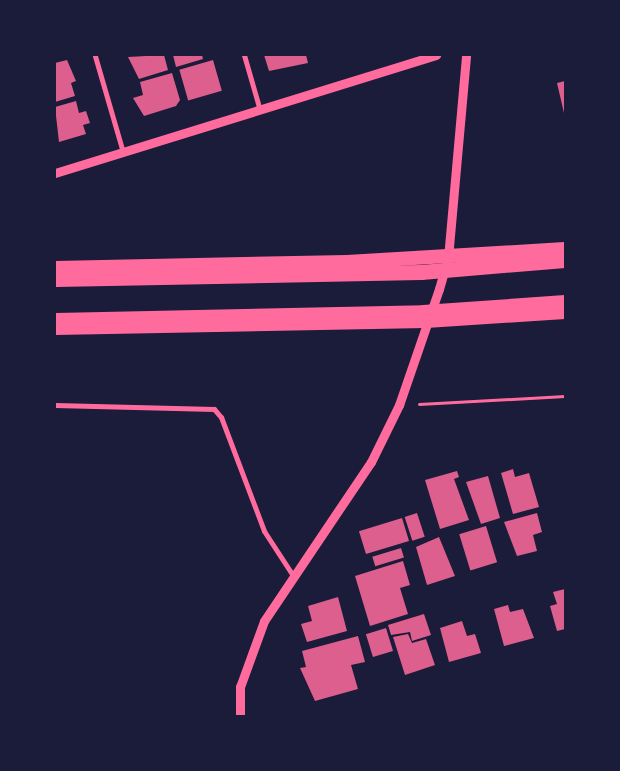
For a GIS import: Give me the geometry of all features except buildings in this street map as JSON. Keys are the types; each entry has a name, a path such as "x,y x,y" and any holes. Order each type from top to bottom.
{"highway":[{"path":"55,268 448,258 565,249"},
{"path":"55,279 421,272 565,260"},
{"path":"55,320 423,312 565,302"},
{"path":"55,328 426,321 565,312"}],"street":[{"path":"244,55 259,107"},
{"path":"55,173 122,149 436,55"},
{"path":"240,716 240,687 264,621 295,580 371,462 399,405 448,258 466,55"},
{"path":"95,56 122,149"},
{"path":"55,405 214,410 222,417 264,531 295,580"}],"path":[{"path":"399,405 565,396"}]}
